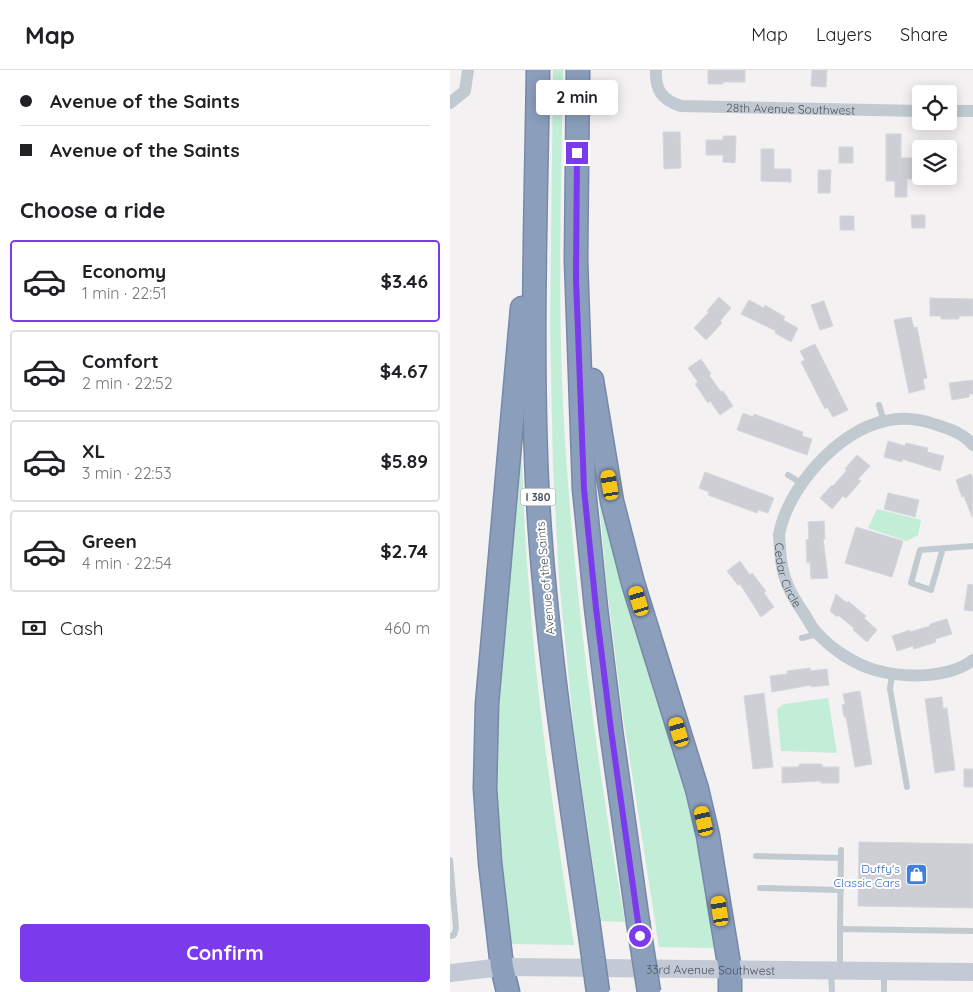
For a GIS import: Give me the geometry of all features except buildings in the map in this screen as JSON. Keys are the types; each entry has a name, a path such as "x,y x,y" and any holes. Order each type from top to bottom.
{"highway":[{"name":"Avenue of the Saints","path":"538,70 535,350 537,482 560,729 598,992"},
{"path":"578,70 576,260 584,489 611,730 649,992"},
{"path":"508,992 502,967 490,862 485,788 487,704 537,150"},
{"path":"576,260 612,502 633,583 697,790 708,836 730,981"}],"street":[{"path":"455,100 465,91 468,70"},
{"name":"28th Avenue Southwest","path":"656,70 657,85 662,95 669,102 681,106 912,110"},
{"path":"957,111 973,111"},
{"name":"Cedar Circle","path":"971,438 950,429 916,420 884,421 856,432 832,449 801,483 788,508 779,535 781,569 791,596 817,634 844,655 869,668 892,675 922,676 947,671 973,660"},
{"name":"33rd Avenue Southwest","path":"450,973 502,967 730,981 835,971 973,972"}],"lane":[{"path":"879,406 884,421"},
{"path":"788,474 801,483"},
{"path":"943,548 931,590 911,583 920,550 943,548 973,546"},
{"path":"802,638 817,634"},
{"path":"892,675 890,689 907,787"},
{"path":"832,992 840,929 841,850"},
{"path":"756,856 841,858"},
{"path":"450,860 456,928 454,935 450,936"},
{"path":"760,888 841,890"},
{"path":"840,929 973,931"},
{"path":"884,971 884,992"}],"green space":[{"path":"553,70 563,70 560,255 561,348 572,534 594,722 609,829 625,922 601,921 574,731 559,579 553,466 550,325"},
{"path":"521,439 531,622 553,807 574,945 510,944 492,780 494,695"},
{"path":"594,444 692,803 717,946 713,948 659,947 622,709 607,588"},
{"path":"877,509 921,520 918,535 907,541 868,528"},
{"path":"828,698 837,753 781,751 777,709 784,704"}],"place":[{"name":"Duffy's Classic Cars","path":"916,875"}],"route":[{"path":"577,153 576,279 584,489 611,730 640,936"}]}
